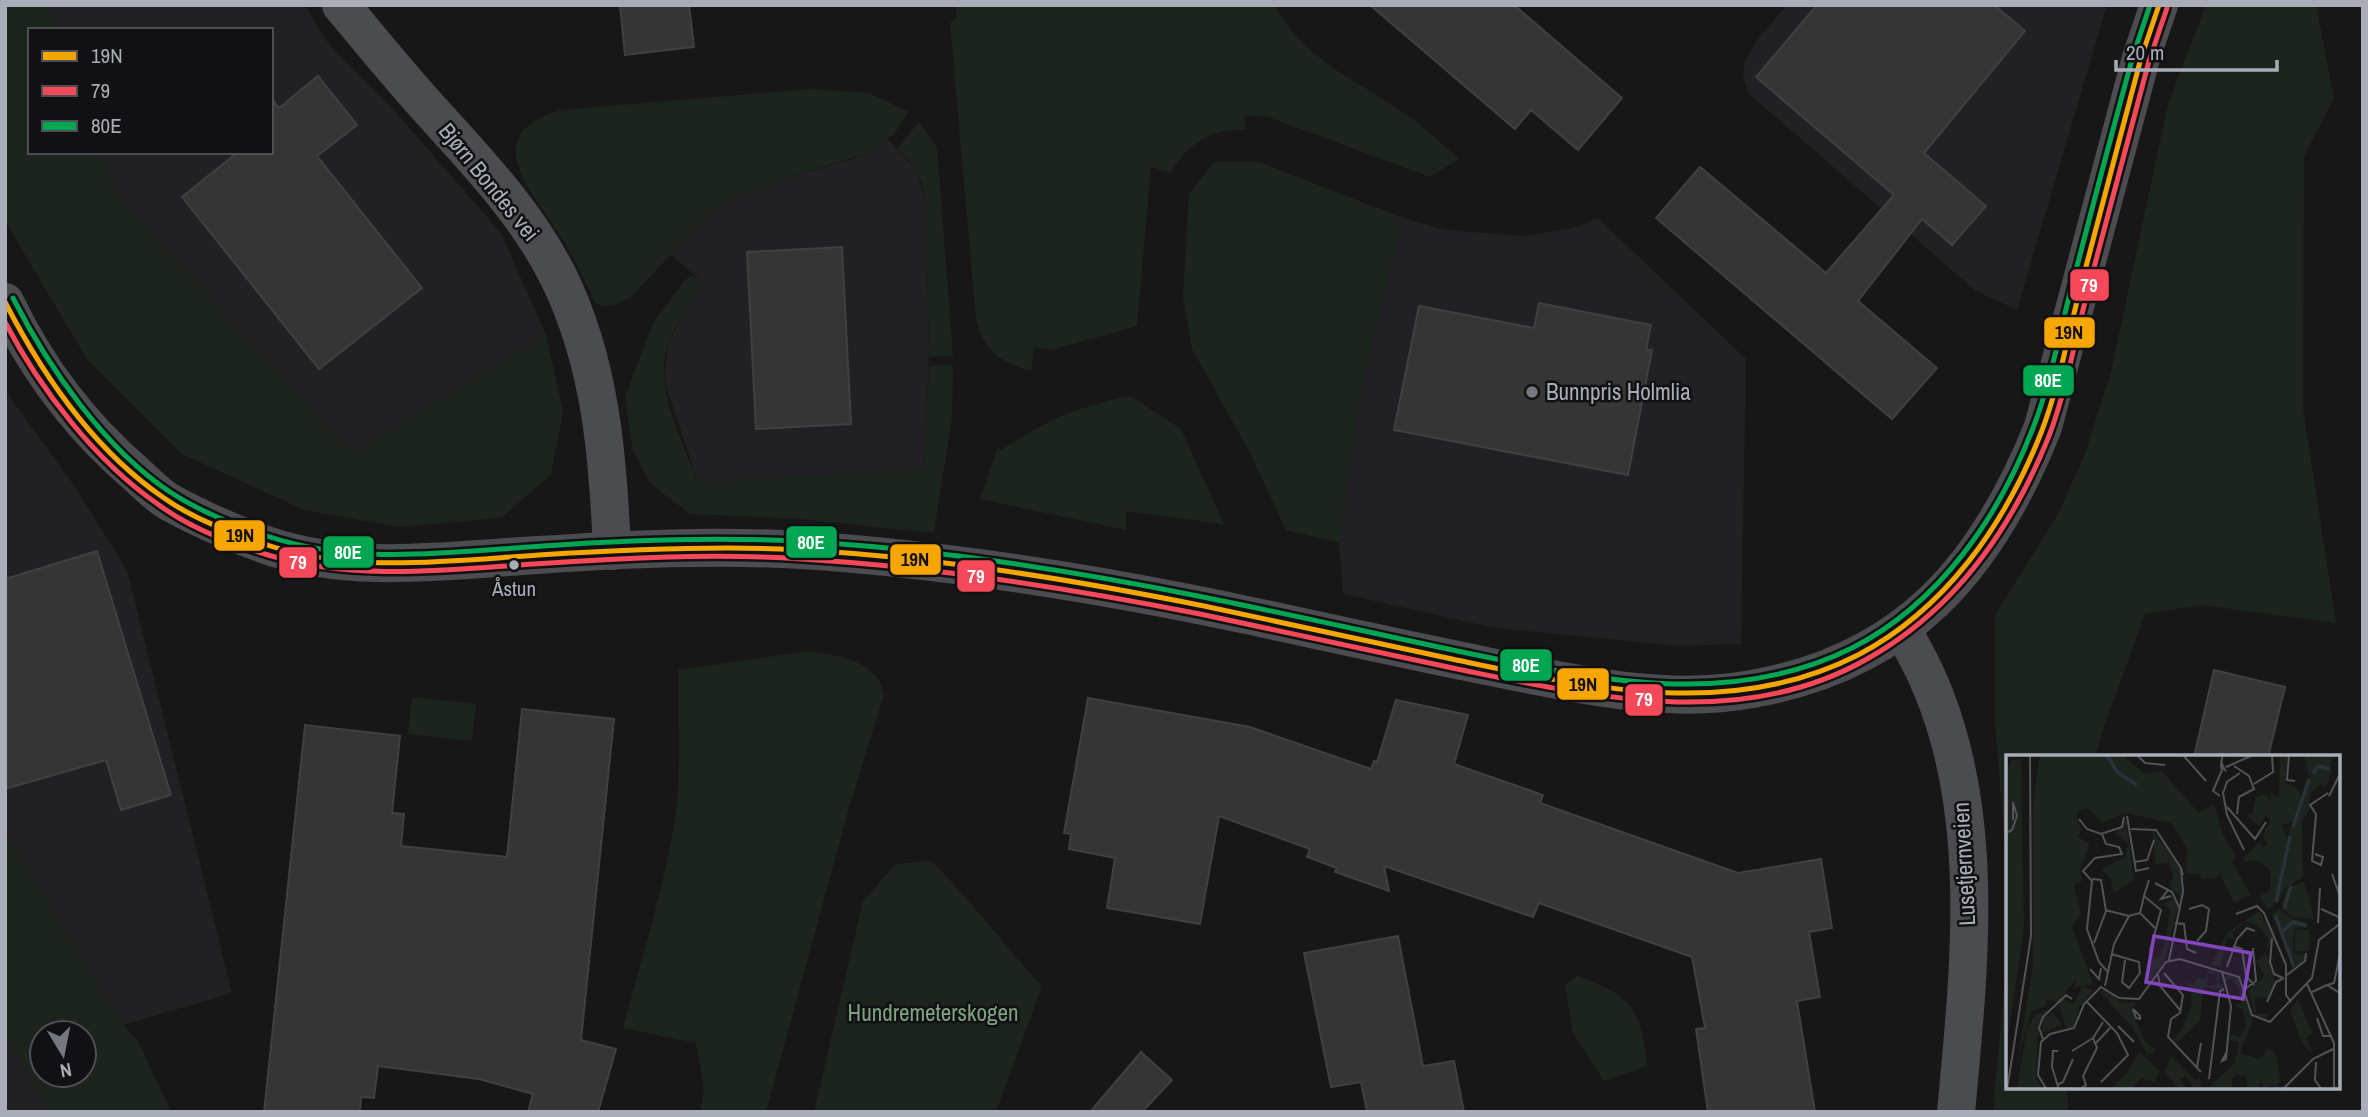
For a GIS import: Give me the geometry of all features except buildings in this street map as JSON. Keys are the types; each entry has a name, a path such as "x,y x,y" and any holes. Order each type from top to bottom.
{"street":[{"name":"Bjørn Bondes vei","path":"341,5 494,181 528,224 559,278 580,333 600,407 607,449 612,551"},
{"path":"5,302 54,387 86,428 124,464 168,502 268,546 335,560 388,564 685,547 774,549 878,556 983,569 1144,595 1584,686 1662,695 1707,695 1755,689 1832,666 1901,629 1949,589 1994,529 2028,464 2060,372 2141,58 2159,5"},
{"name":"Lusetjernveien","path":"1901,629 1921,659 1939,701 1952,748 1964,816 1969,921 1956,1112"}],"shaded area":[{"path":"49,5 305,5 328,43 391,107 501,233 546,335 352,454 115,194 102,154 273,154 273,28 56,28"},
{"path":"1787,5 2107,5 2017,310 1976,291 1748,93 1743,77 1745,61 1757,40"},
{"path":"888,139 916,170 926,201 929,357 924,470 698,482 664,380 668,344 685,310 701,288 700,280 670,254 704,219 724,204 771,183 856,158"},
{"path":"1403,218 1445,230 1525,236 1573,228 1598,218 1746,359 1741,644 1678,646 1495,628 1343,594 1339,543 1362,385"},
{"path":"5,390 75,487 127,570 232,993 123,1025 5,833"},
{"path":"5,1036 28,1074 28,1089 37,1089 51,1112 5,1112"}],"green space":[{"path":"5,5 49,5 56,28 28,28 28,154 102,154 116,194 352,454 546,335 563,412 551,475 501,518 399,527 304,510 182,454 87,359 5,221"},
{"path":"956,5 1275,5 1287,25 1319,57 1414,120 1459,159 1430,177 1268,117 1244,115 1246,130 1222,132 1201,140 1184,154 1171,173 1151,167 1137,326 1051,350 1034,347 1031,371 1020,368 995,354 983,339 976,319 950,23 957,17"},
{"path":"2206,5 2316,5 2334,98 2304,156 2303,408 2336,623 2201,605 2145,614 2096,755 2006,755 2006,861 1995,722 1995,615 2057,516 2084,457 2111,372 2168,104"},
{"path":"810,89 869,93 909,112 894,134 868,153 771,183 724,204 704,219 631,297 615,305 602,306 595,302 565,243 536,200 518,165 516,149 521,134 535,121 561,110"},
{"path":"919,122 937,148 953,356 929,357 926,201 917,172 897,149"},
{"path":"1214,162 1259,162 1403,218 1362,385 1339,543 1286,530 1249,451 1192,349 1183,297 1189,194"},
{"path":"692,276 700,280 701,288 671,336 664,361 664,378 672,415 698,482 924,470 929,366 953,365 952,417 934,533 800,519 690,514 651,484 633,451 625,397 653,323 686,279"},
{"path":"1130,396 1181,429 1224,524 1126,511 1126,530 980,499 998,447 1001,450 1062,416"},
{"path":"809,651 844,658 865,667 874,674 884,695 850,804 766,1112 700,1112 704,1089 696,1043 623,1028 657,902 674,826 679,768 678,670"},
{"path":"412,697 476,704 472,741 408,734"},
{"path":"5,833 123,1025 138,1041 171,1112 51,1112 37,1089 98,1089 98,1019 28,1019 28,1074 5,1036"},
{"name":"Hundremeterskogen","path":"931,861 1042,986 996,1112 814,1112 863,901 896,864"},
{"path":"2006,963 2006,1089 2067,1089 2068,1112 1993,1112"},
{"path":"1577,976 1610,990 1630,1007 1637,1017 1647,1066 1604,1081 1573,1033 1565,985"}],"transit line":[{"name":"80E","path":"13,298 43,351 80,405 101,430 146,474 181,499 229,522 301,545 369,554 404,554 669,540 732,539 846,544 949,555 1102,578 1511,662 1610,679 1708,684 1757,679 1805,667 1852,648 1883,630 1939,583 1984,525 2003,494 2033,428 2046,390 2118,110 2150,5"},
{"name":"19N","path":"5,302 36,357 73,410 93,435 139,479 198,518 249,539 295,553 329,559 399,563 690,548 780,549 886,556 1099,586 1503,670 1605,687 1708,693 1759,687 1809,675 1858,655 1890,636 1919,614 1945,589 1969,561 2010,500 2041,433 2054,395 2141,58 2159,5"},
{"name":"79","path":"5,322 52,398 92,446 136,488 184,521 212,534 254,551 301,563 400,572 668,557 769,557 852,563 952,573 1101,596 1564,690 1667,702 1719,701 1769,695 1819,681 1867,659 1899,639 1954,591 1977,564 2017,503 2049,436 2060,401 2149,61 2167,8"}],"place":[{"name":"Bunnpris Holmlia","path":"1532,392"},
{"name":"Åstun","path":"514,565"}]}
